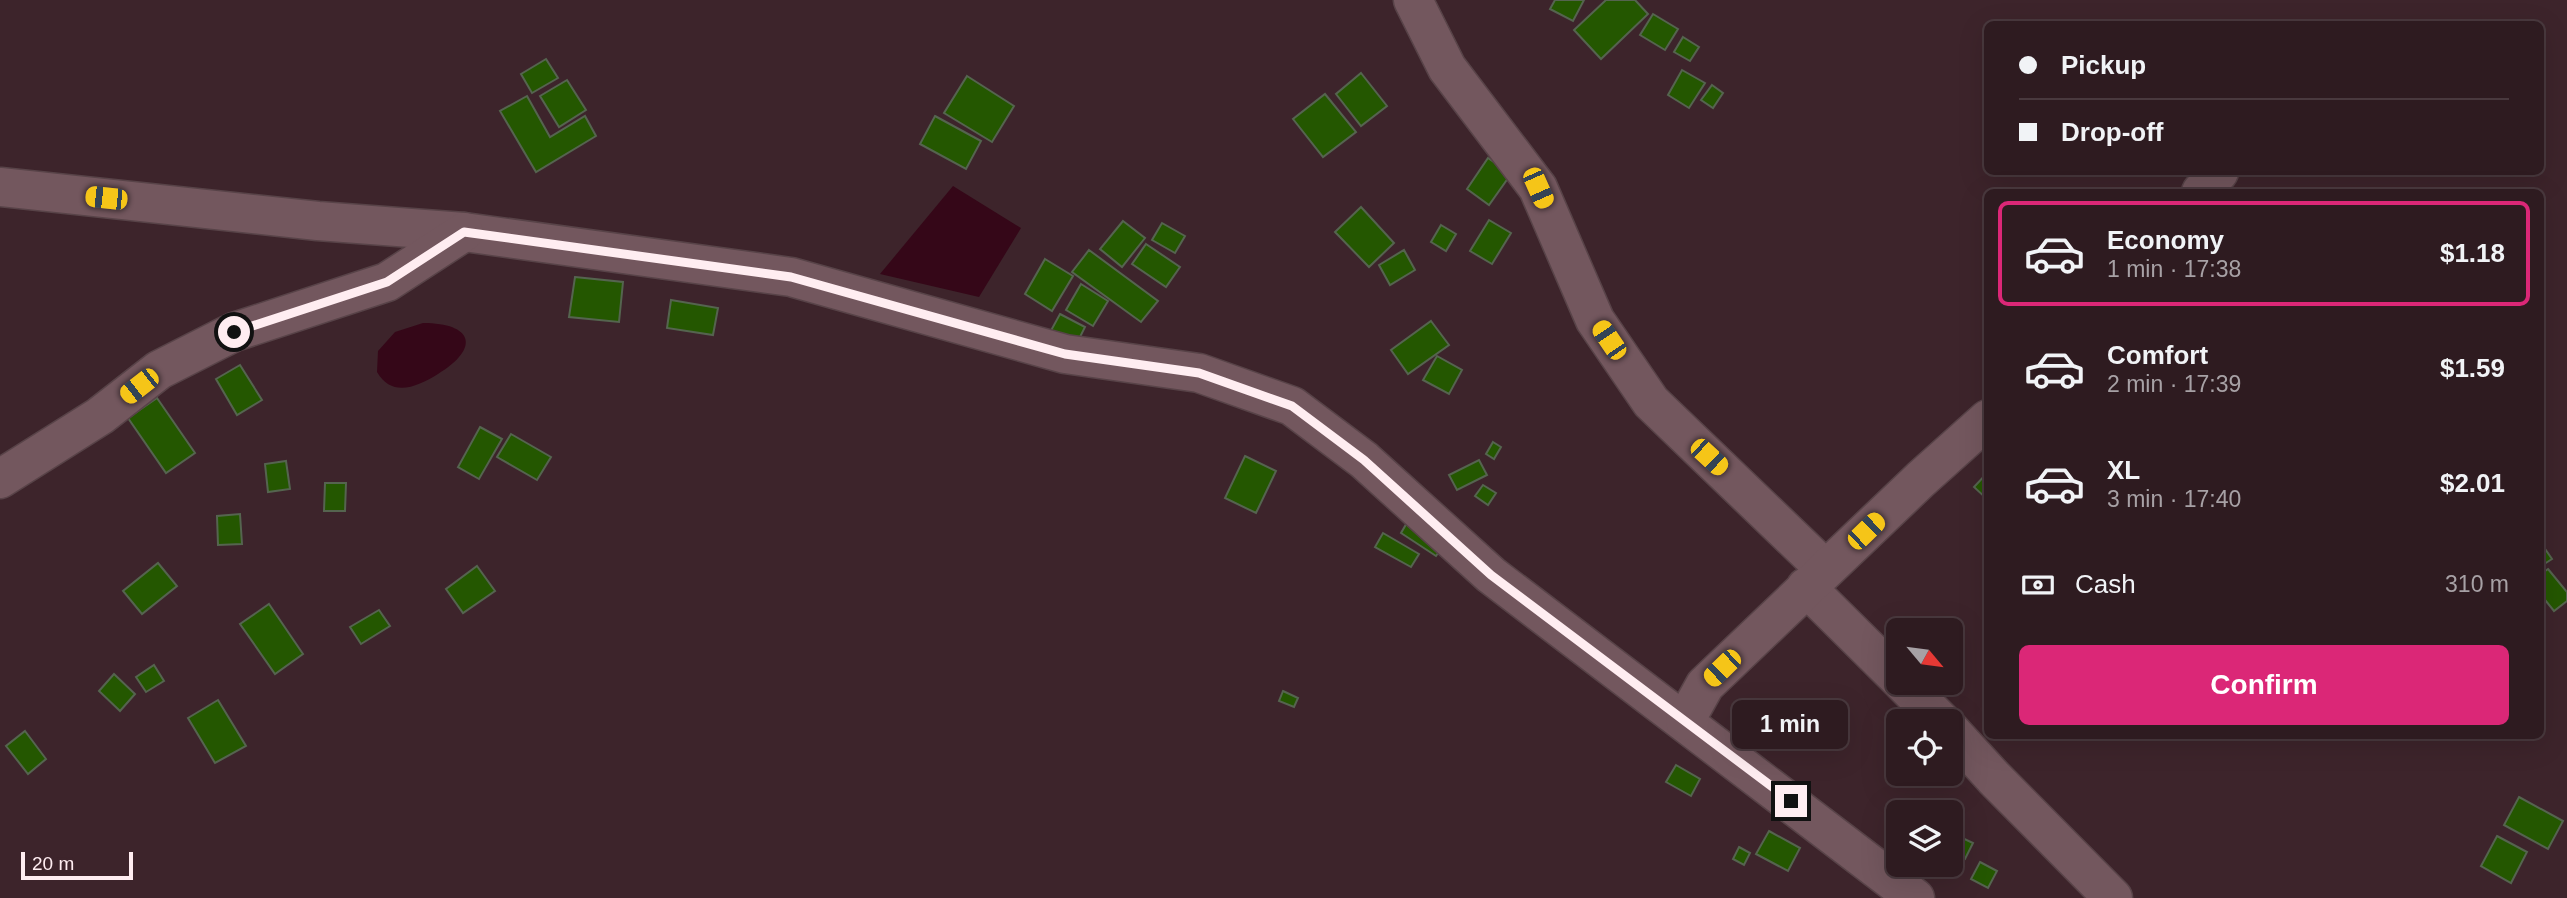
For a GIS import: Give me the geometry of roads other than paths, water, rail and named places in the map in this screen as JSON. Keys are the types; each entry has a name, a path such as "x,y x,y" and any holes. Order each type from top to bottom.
{"street":[{"path":"1413,0 1447,68 1538,188 1595,320 1651,402 1816,578 1886,663"},
{"path":"2204,189 2216,175"},
{"path":"0,187 318,221 464,232 791,277 1065,354 1199,373 1292,406 1364,460 1491,575 1914,898"},
{"path":"0,479 100,416 159,370 234,332 387,282 464,232"},
{"path":"1685,721 1705,684 1984,423"},
{"path":"1915,695 1929,709"},
{"path":"1963,744 2113,898"}]}
